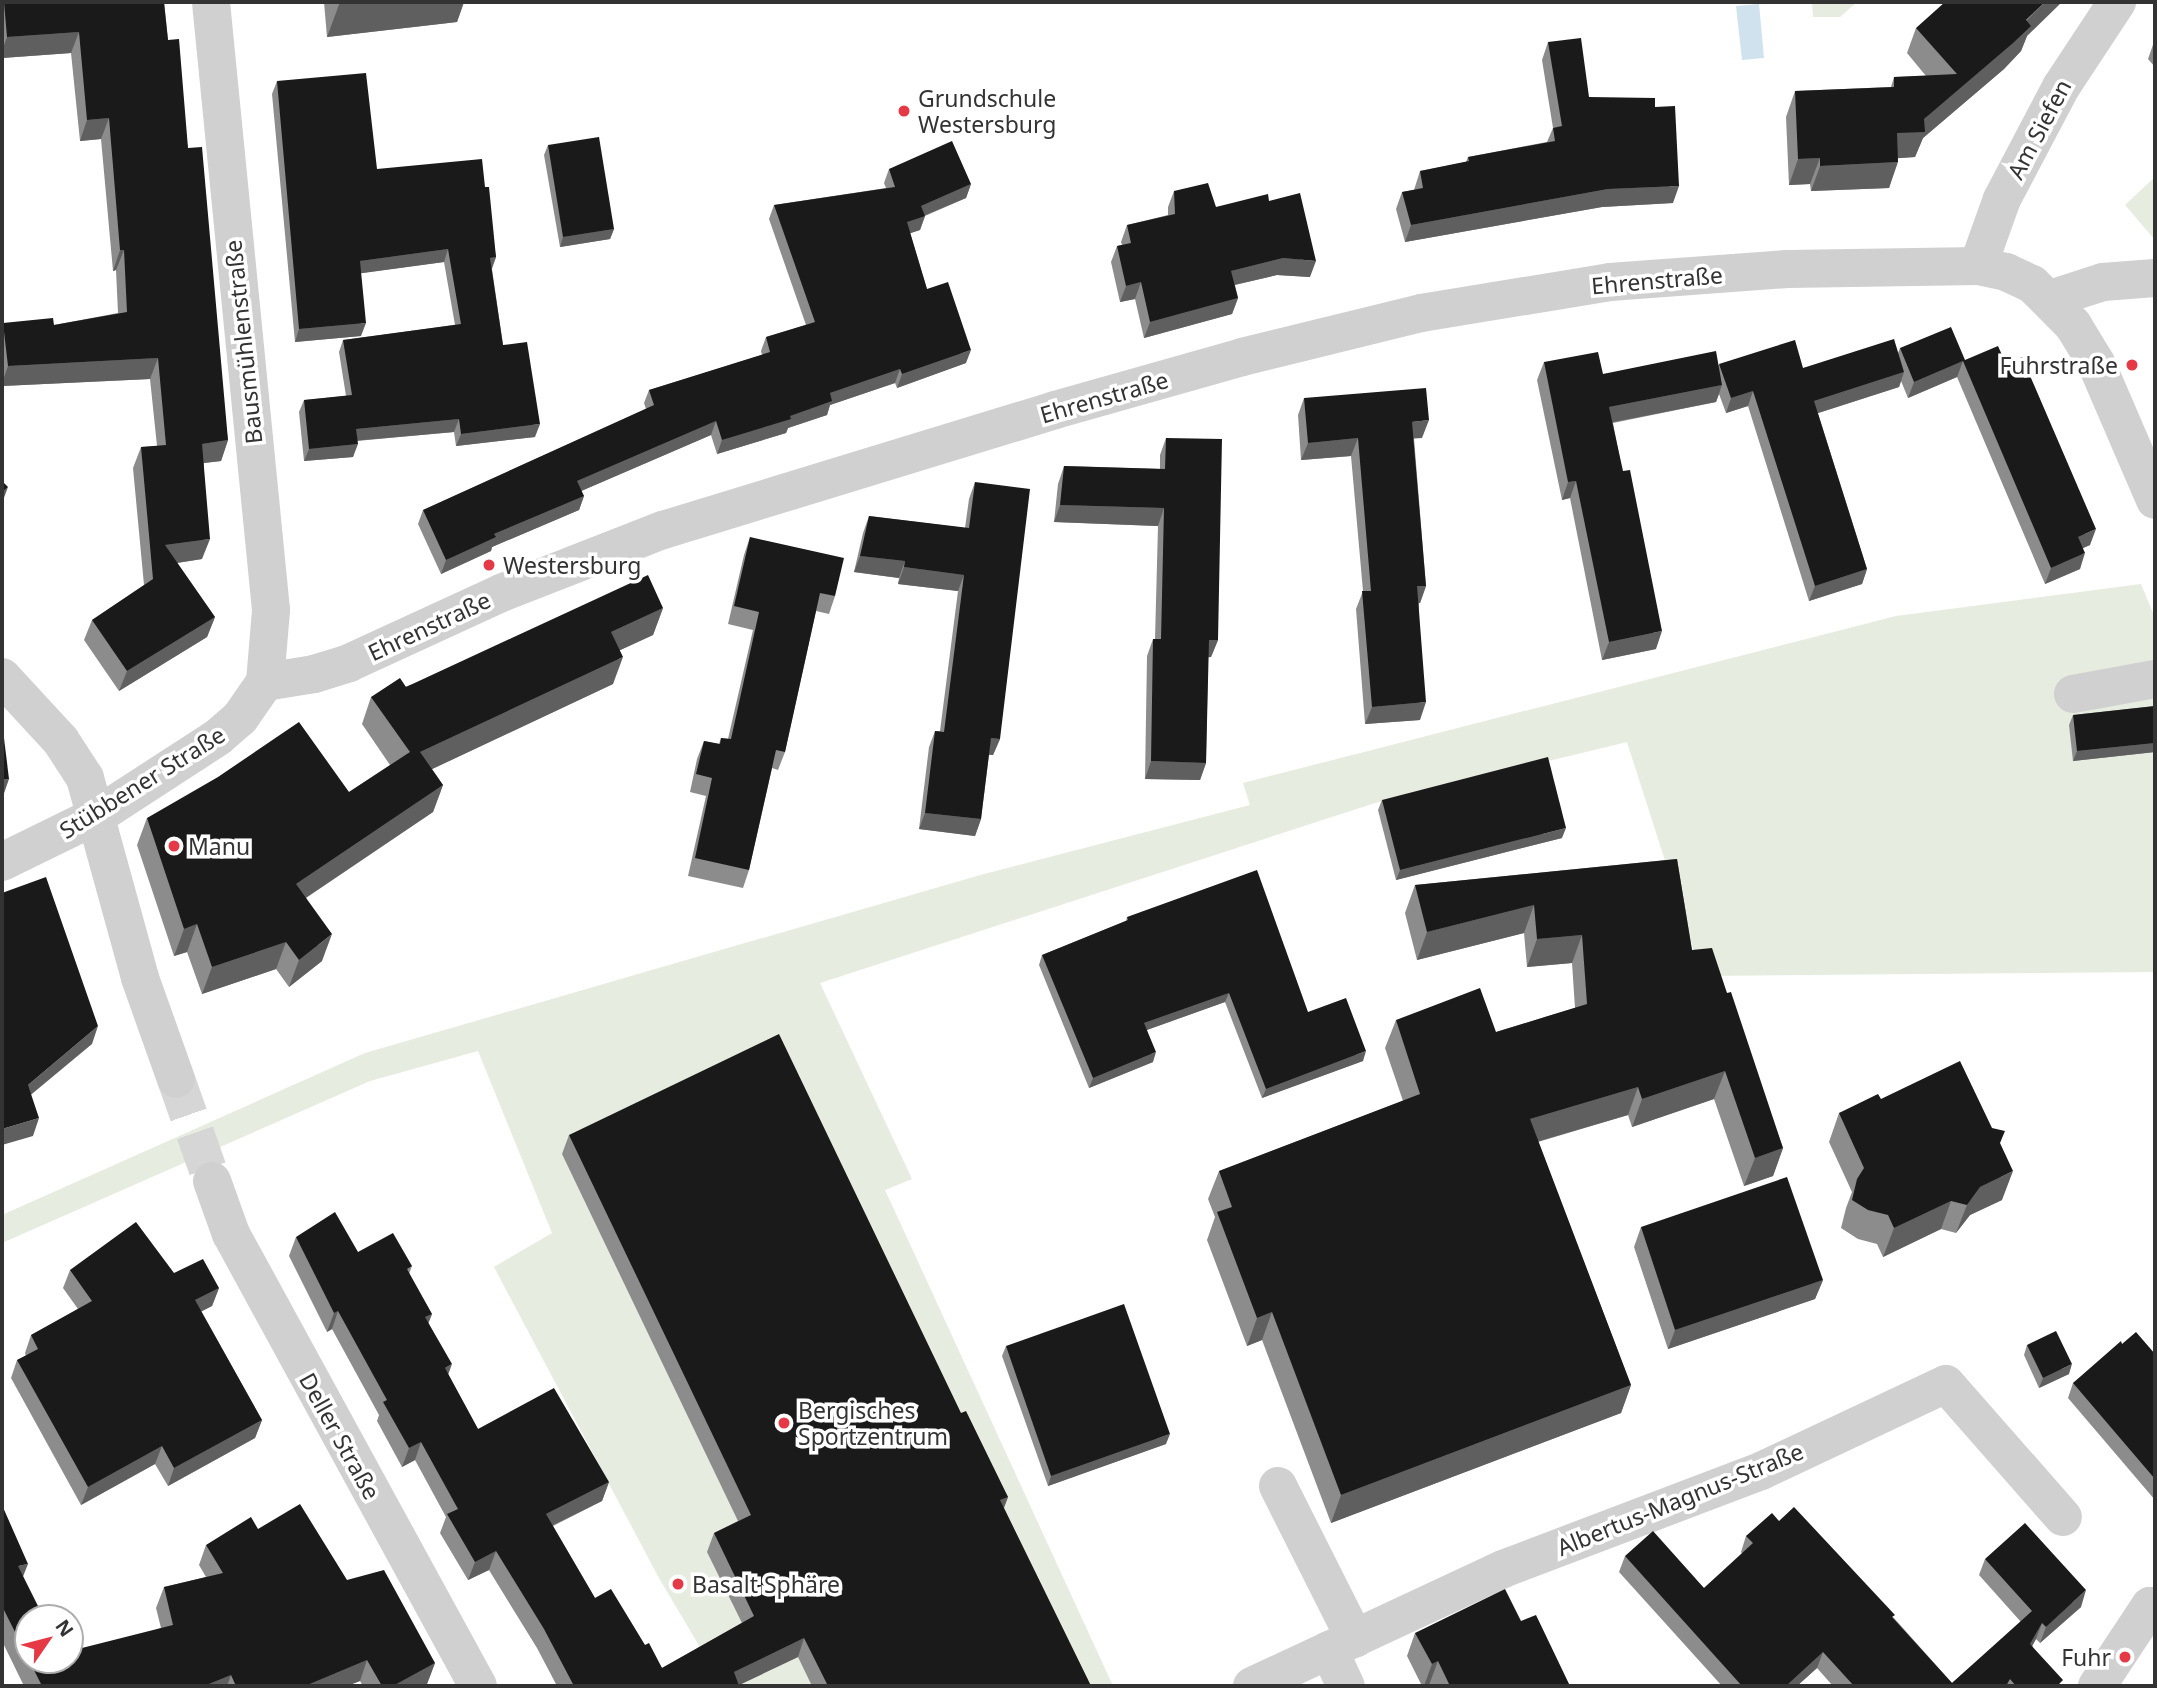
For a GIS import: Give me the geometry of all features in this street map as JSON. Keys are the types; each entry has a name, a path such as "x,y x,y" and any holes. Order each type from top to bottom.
{"street":[{"name":"Bausmühlenstraße","path":"211,2 271,610 265,682"},
{"name":"Am Siefen","path":"1978,266 2002,199 2061,86 2117,2"},
{"name":"Ehrenstraße","path":"265,682 314,674 349,663 501,593 663,530 1108,395 1242,357 1421,313 1610,282 1788,269 1978,266"},
{"path":"1978,266 2006,272 2032,284 2050,299 2073,325 2096,363 2155,500"},
{"path":"2050,299 2103,282 2155,278"},
{"path":"2,677 67,749 85,778 98,815 140,978 176,1079"},
{"path":"2073,694 2155,679"},
{"name":"Stübbener Straße","path":"2,862 98,815 218,737 240,718 265,682"},
{"name":"Deller Straße","path":"212,1181 230,1234 478,1686"},
{"name":"Albertus-Magnus-Straße","path":"1252,1686 1503,1570 1761,1472 1946,1384 2063,1517"},
{"path":"1278,1486 1342,1644 1346,1686"},
{"path":"2096,1686 2152,1608"}],"shaded area":[{"path":"1812,2 1857,2 1840,17 1813,17"},
{"path":"2155,177 2155,240 2125,205"},
{"path":"2141,584 2155,618 2155,972 1702,976 1627,742 1375,803 820,983 912,1179 885,1190 1113,1686 723,1686 659,1578 494,1267 552,1233 478,1051 370,1081 2,1243 2,1215 365,1053 984,874 1250,805 1243,783 1896,616"}],"water":[{"path":"1759,4 1764,58 1742,60 1736,6"}],"building":[{"path":"4,2 164,2 168,40 179,39 188,148 202,147 228,440 202,444 210,539 165,545 215,617 127,671 92,620 153,579 141,447 166,445 158,358 8,366 3,323 53,318 54,325 127,312 124,250 120,250 109,118 87,120 79,32 7,37"},
{"path":"1945,2 2045,2 2026,20 2031,26 1924,119 1925,132 1897,133 1898,162 1820,166 1820,158 1798,159 1795,91 1894,87 1894,77 1957,74 1916,28"},
{"path":"1581,38 1589,97 1655,98 1655,107 1675,106 1679,186 1608,189 1411,225 1402,192 1423,188 1420,171 1469,161 1468,157 1555,141 1553,128 1562,126 1548,42"},
{"path":"366,73 377,169 482,159 485,187 489,187 496,257 490,258 503,345 527,342 540,424 461,434 459,419 356,429 358,444 309,449 304,400 352,395 343,340 461,324 448,249 360,261 366,323 299,329 277,81"},
{"path":"599,137 614,229 563,237 548,145"},
{"path":"952,141 971,184 921,206 925,216 907,222 927,289 948,282 971,350 902,374 900,369 830,393 832,401 790,416 791,419 722,440 716,421 577,481 584,496 494,534 496,537 446,560 423,510 654,405 649,390 770,352 766,337 815,322 774,205 895,187 889,169"},
{"path":"1208,183 1216,207 1268,194 1269,201 1300,193 1316,261 1283,258 1231,271 1238,298 1150,322 1141,282 1126,286 1117,246 1131,243 1127,225 1175,214 1174,191"},
{"path":"1951,327 1965,360 1998,346 2006,364 2022,357 2096,529 2078,537 2085,553 2051,568 1963,361 1914,382 1900,348"},
{"path":"1894,339 1904,372 1814,401 1867,569 1815,586 1753,391 1731,398 1719,364 1795,340 1803,368"},
{"path":"1716,351 1722,385 1609,407 1623,471 1630,470 1662,631 1609,642 1576,481 1568,482 1544,362 1598,352 1603,374"},
{"path":"1426,388 1429,420 1412,422 1426,586 1417,586 1426,702 1372,707 1362,591 1371,591 1358,438 1308,443 1304,398"},
{"path":"1166,438 1222,439 1218,640 1209,640 1206,763 1151,761 1153,639 1161,639 1164,508 1060,505 1064,466 1165,469"},
{"path":"2,481 8,487 2,493"},
{"path":"975,482 1030,489 1000,739 991,738 981,819 925,813 935,731 944,732 964,575 904,567 905,561 860,556 869,516 969,528"},
{"path":"750,537 844,558 835,596 820,593 785,752 776,750 749,870 695,858 712,778 696,774 704,741 720,744 721,738 731,739 759,612 734,606"},
{"path":"648,575 663,608 611,632 623,657 420,752 443,785 296,884 332,934 299,960 286,942 212,967 197,924 184,929 147,818 218,777 299,722 349,792 410,752 371,697 400,678 406,687"},
{"path":"2155,706 2155,743 2077,751 2073,715"},
{"path":"2,730 9,779 2,780"},
{"path":"1548,757 1566,828 1400,870 1382,800"},
{"path":"1677,859 1692,950 1712,948 1727,993 1731,992 1783,1148 1755,1158 1725,1071 1642,1099 1638,1087 1530,1119 1631,1385 1341,1495 1272,1312 1257,1318 1217,1212 1232,1207 1219,1171 1420,1094 1396,1020 1480,988 1496,1032 1587,1004 1582,935 1537,939 1534,905 1427,932 1415,885"},
{"path":"1257,870 1308,1012 1346,998 1366,1051 1266,1089 1229,993 1144,1023 1156,1052 1093,1078 1042,955 1128,920 1127,917"},
{"path":"46,877 98,1026 28,1085 39,1118 2,1129 2,893"},
{"name":"Bergisches Sportzentrum","path":"779,1034 961,1413 966,1411 1008,1497 1000,1500 1091,1686 828,1686 804,1638 734,1672 739,1686 574,1686 544,1629 496,1551 475,1562 447,1514 458,1509 421,1442 409,1448 383,1402 387,1400 338,1311 334,1313 296,1237 335,1212 358,1252 393,1233 412,1266 407,1269 432,1314 425,1317 452,1364 445,1368 478,1429 554,1388 609,1482 546,1514 595,1598 611,1589 645,1645 649,1643 662,1668 754,1616 714,1533 751,1515 569,1135"},
{"path":"1960,1061 1992,1128 2005,1131 2000,1143 2013,1171 1980,1187 1967,1205 1951,1201 1894,1228 1888,1215 1868,1210 1852,1200 1857,1179 1864,1168 1839,1113 1878,1094 1881,1099"},
{"path":"1787,1177 1823,1280 1675,1330 1641,1227"},
{"path":"136,1222 174,1273 203,1259 219,1288 195,1300 262,1420 174,1468 162,1446 88,1487 17,1360 38,1349 31,1335 92,1301 70,1270"},
{"path":"1124,1304 1170,1434 1051,1476 1006,1346"},
{"path":"2056,1331 2072,1364 2043,1378 2027,1345"},
{"path":"2136,1332 2155,1354 2155,1479 2073,1383 2121,1341 2122,1344"},
{"path":"300,1504 347,1580 384,1570 435,1663 393,1686 382,1686 367,1660 305,1686 236,1686 231,1675 204,1686 42,1686 36,1674 84,1674 84,1647 173,1625 164,1587 223,1573 206,1545 251,1517 258,1529"},
{"path":"2,1505 28,1564 18,1566 37,1604 14,1604 14,1630 2,1606"},
{"path":"1794,1507 1895,1615 1892,1617 1952,1683 2032,1611 1985,1559 2025,1523 2086,1590 2046,1627 2042,1623 2030,1644 2063,1680 2057,1686 2016,1686 2010,1679 2006,1686 1854,1686 1823,1652 1786,1686 1742,1686 1625,1556 1653,1531 1704,1588 1753,1543 1746,1536 1772,1513 1779,1521"},
{"path":"1505,1589 1521,1621 1536,1615 1570,1686 1450,1686 1438,1661 1432,1664 1415,1633"}],"tunnel":[{"path":"176,1079 212,1181"}],"place":[{"name":"Grundschule Westersburg","path":"904,111"},
{"name":"Fuhrstraße","path":"2132,365"},
{"name":"Westersburg","path":"489,565"},
{"name":"Manu","path":"174,846"},
{"name":"Bergisches Sportzentrum","path":"784,1423"},
{"name":"Basalt Sphäre","path":"678,1584"},
{"name":"Fuhr","path":"2125,1657"}]}
